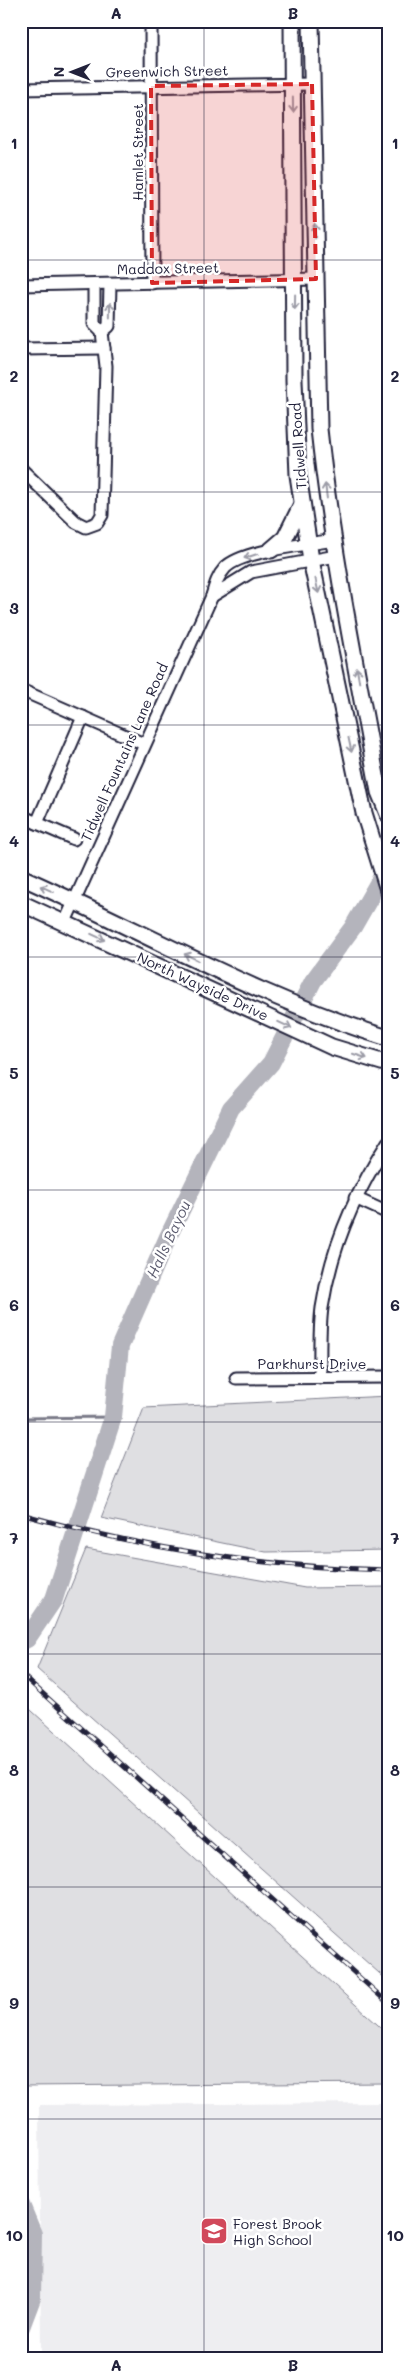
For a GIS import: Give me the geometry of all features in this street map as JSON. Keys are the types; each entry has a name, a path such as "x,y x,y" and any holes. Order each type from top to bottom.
{"main road":[{"name":"Tidwell Road","path":"292,21 295,280 294,380 298,475 311,560 364,813 388,890"},
{"name":"Tidwell Road","path":"311,21 319,429 333,540 379,792 388,814"},
{"path":"271,550 290,531 303,503"},
{"name":"North Wayside Drive","path":"21,877 74,900 136,932 261,988 347,1025 388,1038"},
{"name":"North Wayside Drive","path":"21,903 332,1047 388,1064"}],"street":[{"name":"Hamlet Street","path":"151,21 152,283"},
{"name":"Greenwich Street","path":"21,89 312,84"},
{"name":"Maddox Street","path":"21,285 316,279"},
{"path":"21,469 76,522 86,527 97,522 102,515 106,366 102,332 94,324 94,284"},
{"path":"102,332 109,326 110,284"},
{"path":"21,349 104,348"},
{"name":"Tidwell Fountains Lane Road","path":"65,922 212,596 217,578 226,567 254,554 333,540"},
{"path":"212,596 251,572 336,556"},
{"path":"21,690 144,744"},
{"path":"37,823 83,717"},
{"path":"21,816 74,839"},
{"path":"320,1378 322,1309 334,1254 355,1198 388,1142"},
{"path":"355,1198 388,1214"},
{"name":"Parkhurst Drive","path":"236,1378 388,1377"}],"highlighted area":[{"path":"312,84 316,279 152,283 151,86"}],"shaded area":[{"path":"388,1396 388,1550 266,1552 101,1518 144,1408"},
{"path":"86,1549 305,1588 388,1587 388,1981 37,1669"},
{"path":"21,1701 388,2034 388,2083 21,2086"},
{"name":"Forest Brook High School","path":"388,2103 388,2358 41,2358 39,2105"}],"waterway":[{"name":"Halls Bayou","path":"21,1642 27,1639 54,1599 113,1417 120,1346 168,1237 231,1108 271,1063 313,981 353,927 388,866"},
{"path":"21,1418 113,1417"},
{"name":"Halls Bayou","path":"21,2205 33,2234 32,2298 21,2327"}],"railway":[{"path":"21,1514 113,1537 203,1554 294,1565 388,1570"},
{"path":"21,1674 388,2003"}],"place":[{"name":"Forest Brook High School","path":"214,2231"}]}
